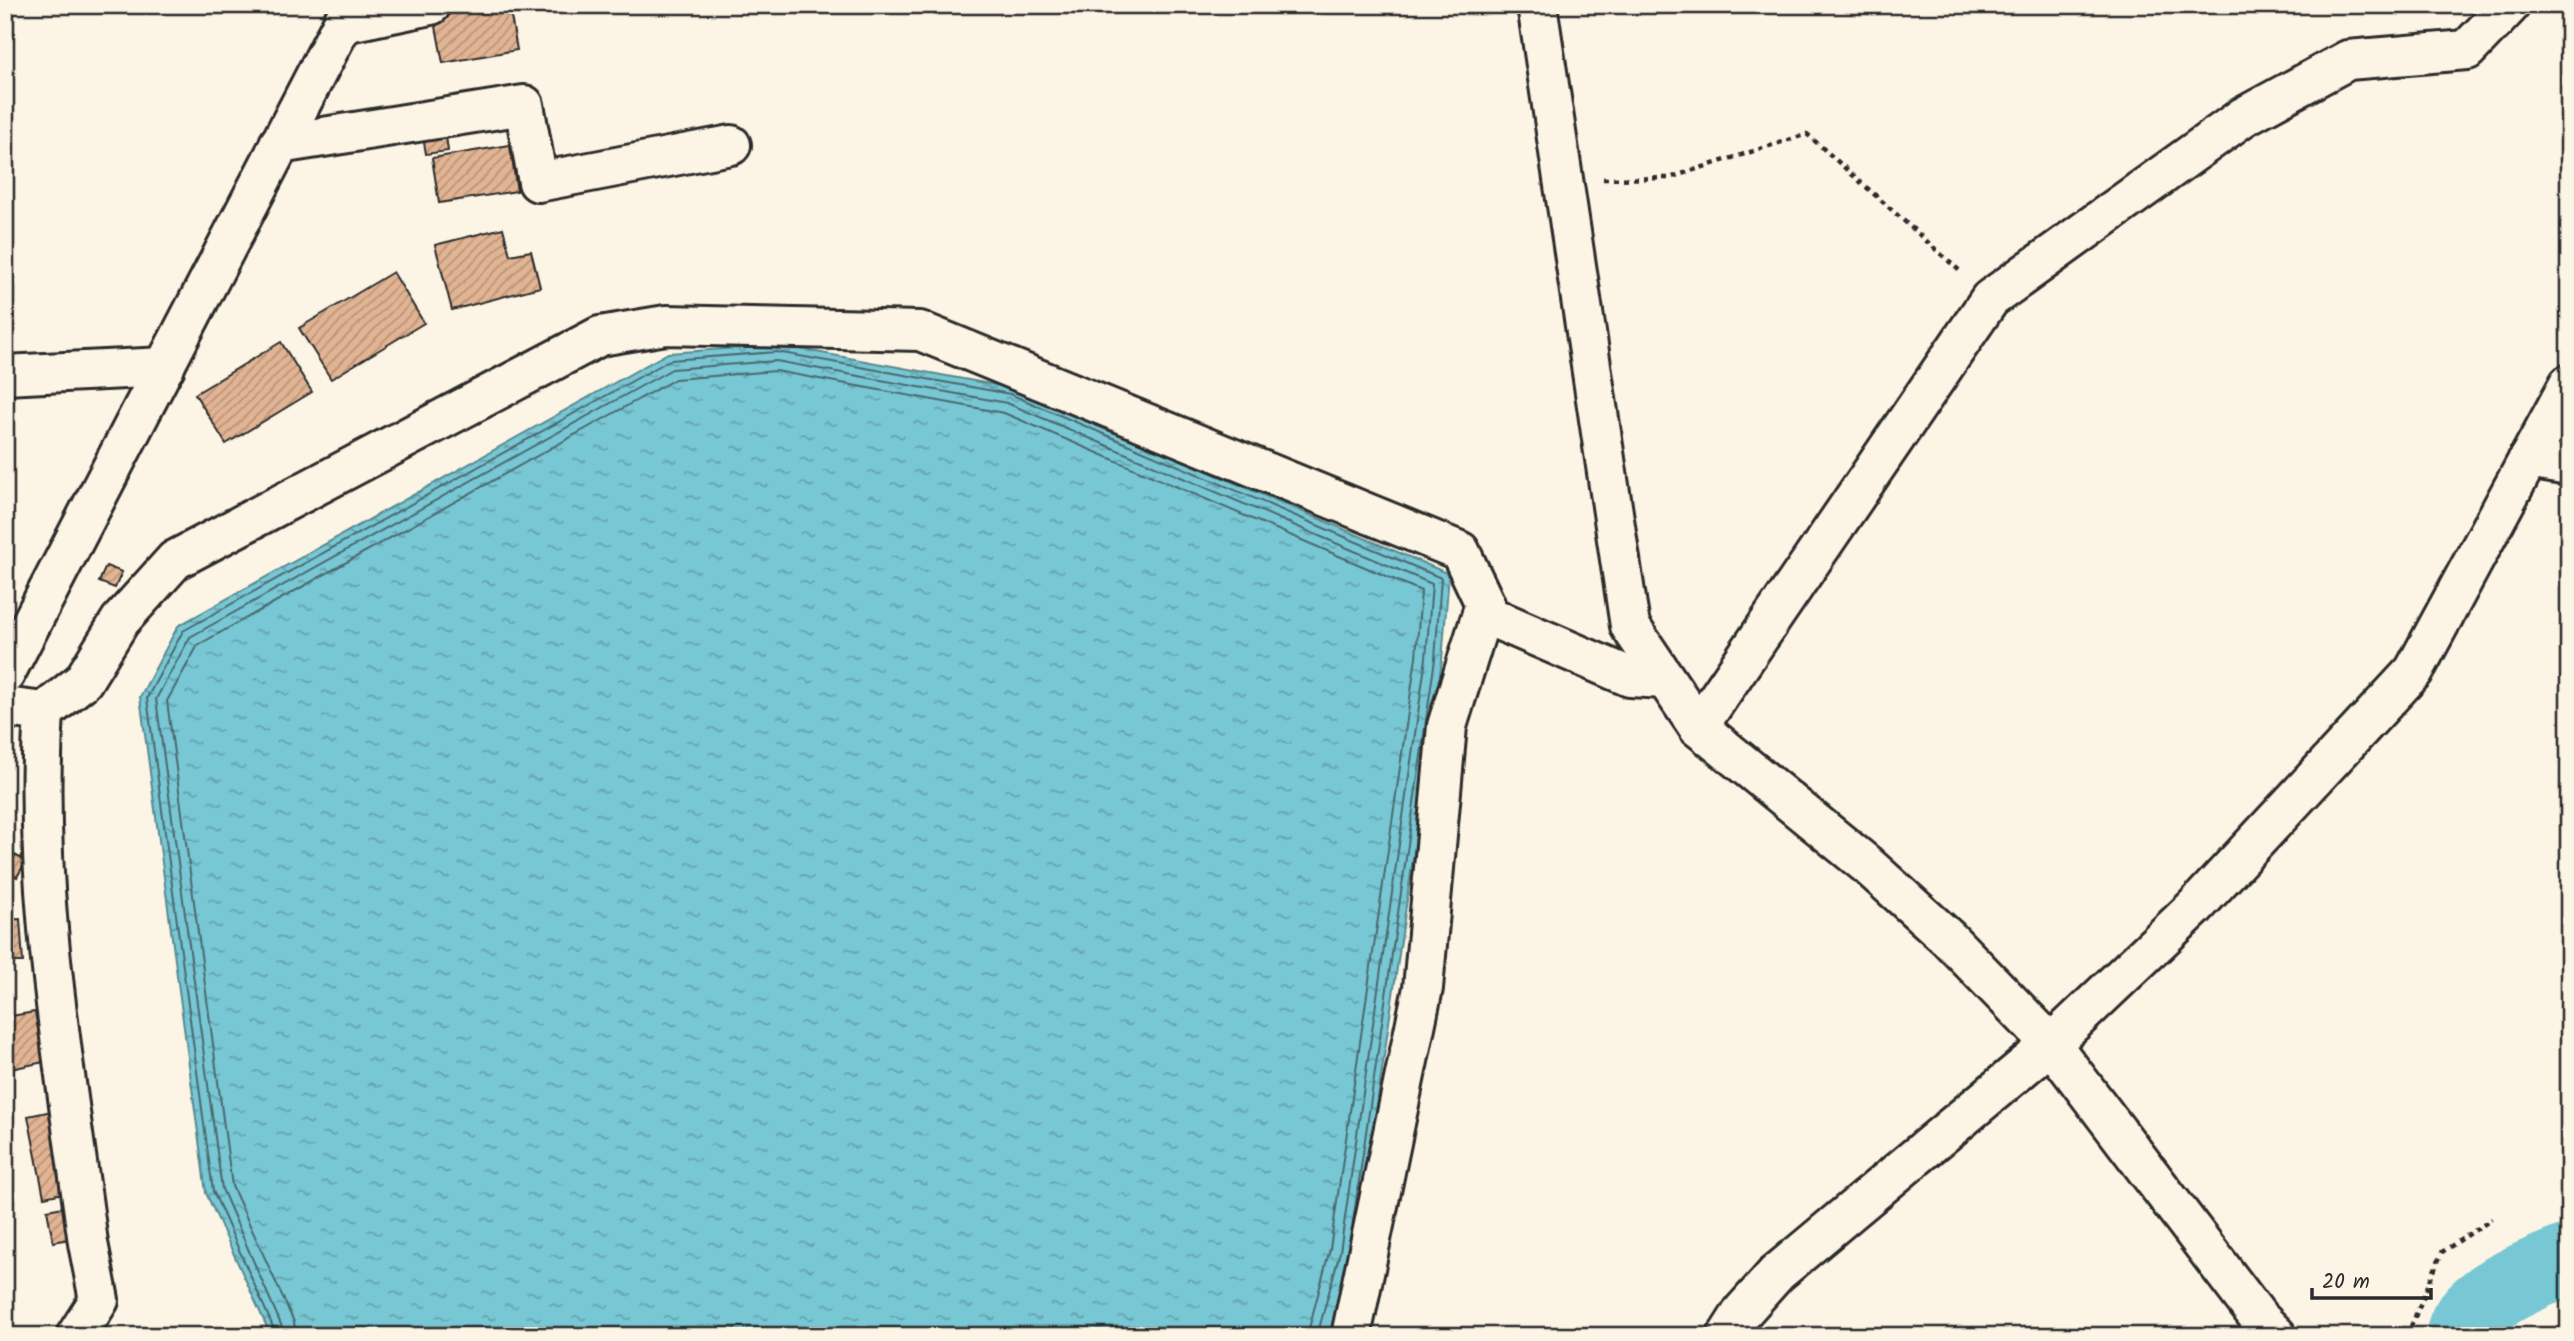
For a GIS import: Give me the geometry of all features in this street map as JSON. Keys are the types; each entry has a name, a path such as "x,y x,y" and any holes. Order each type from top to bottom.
{"street":[{"path":"5,674 348,14 430,5"},
{"path":"1537,5 1630,626 1698,727 1866,864 1948,938 2051,1044 2259,1318 2277,1336"},
{"path":"1698,727 1990,299 2243,117 2348,60 2467,50 2510,5"},
{"path":"279,144 524,105 538,182 731,145"},
{"path":"5,707 44,712 83,681 120,621 175,560 600,336 666,325 920,331 1460,551 1485,604 1447,726 1423,988 1351,1336"},
{"path":"5,375 165,367"},
{"path":"1727,1336 1744,1311 1777,1273 2051,1044 2194,908 2414,671 2569,384"},
{"path":"2528,459 2569,466"},
{"path":"1482,613 1630,677 1665,679"},
{"path":"44,712 41,755 44,897 88,1244 99,1300 76,1336"}],"path":[{"path":"1562,179 1669,178 1807,134 1990,299"},
{"path":"2407,1336 2442,1252 2492,1219"}],"water":[{"path":"778,345 1012,388 1449,574 1442,660 1355,1255 1333,1336 271,1336 206,1193 140,697 178,626 668,353"}],"building":[{"path":"490,5 509,5 517,50 443,63 434,16"},
{"path":"444,121 448,151 426,154 421,125"},
{"path":"510,145 517,191 439,203 432,158"},
{"path":"503,228 510,255 531,251 540,287 452,310 435,245"},
{"path":"393,272 424,323 331,379 299,328"},
{"path":"281,342 312,392 226,444 195,394"},
{"path":"106,566 122,572 115,588 99,582"},
{"path":"5,850 26,861 17,877 5,870"},
{"path":"20,919 23,962 5,962 5,920"},
{"path":"35,1012 44,1062 6,1070 9,1086 5,1087 5,1017"},
{"path":"62,1109 78,1190 44,1197 28,1116"},
{"path":"79,1204 85,1236 53,1242 47,1210"}],"waterway":[{"path":"2462,1336 2466,1323 2475,1310 2489,1299 2523,1279 2569,1260"}]}
